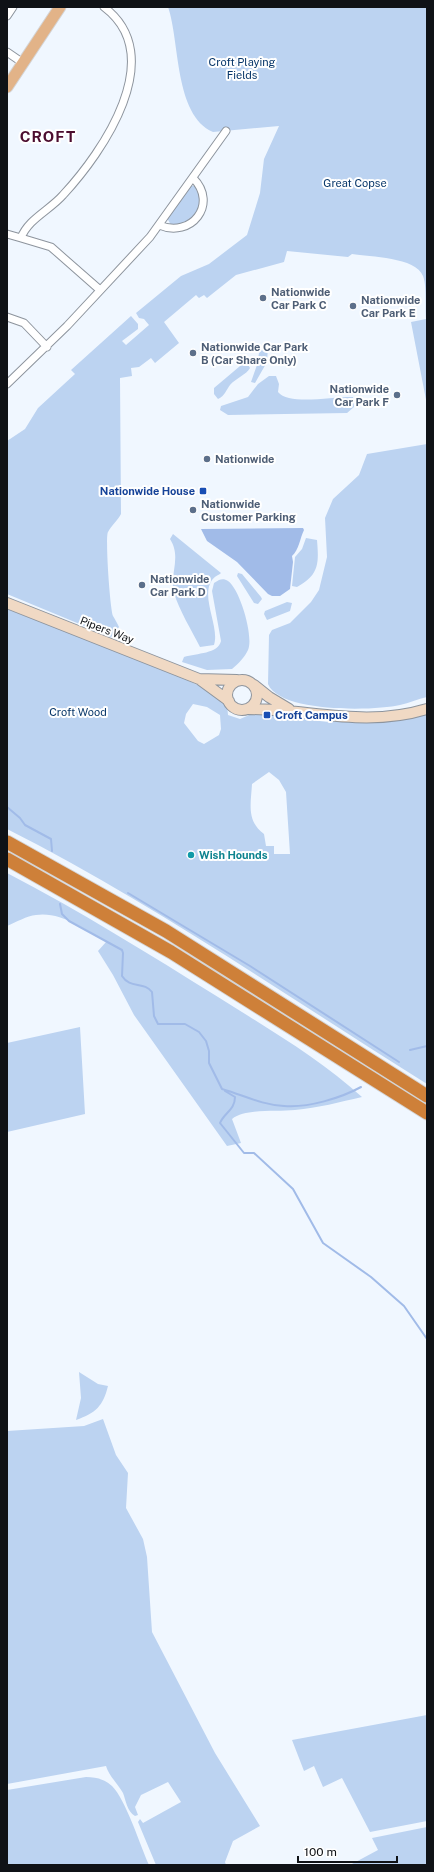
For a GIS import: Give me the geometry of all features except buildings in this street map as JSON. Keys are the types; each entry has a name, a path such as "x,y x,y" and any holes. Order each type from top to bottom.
{"highway":[{"path":"7,842 172,934 427,1096"},
{"path":"7,859 178,955 427,1113"}],"main road":[{"path":"7,87 60,7"},
{"name":"Pipers Way","path":"7,603 199,679 229,701"},
{"name":"Pipers Way","path":"199,679 237,680"},
{"path":"293,711 269,697 245,680 237,680 230,688 229,701 233,707 238,710 248,708 361,718 392,716 427,709"},
{"path":"248,708 255,697 254,685"}],"street":[{"path":"7,16 13,7"},
{"path":"20,238 29,223 57,201 89,165 103,143 124,101 131,74 130,51 126,36 120,23 104,7"},
{"path":"7,52 23,63"},
{"path":"7,384 47,347 150,237 226,131"},
{"path":"159,225 173,228 182,227 188,225 199,216 203,206 204,194 193,178"},
{"path":"7,234 50,247 100,290"},
{"path":"7,317 24,323 47,347"}],"green space":[{"path":"168,7 427,7 427,405 411,322 426,319 425,285 423,276 419,270 411,265 402,261 381,257 352,254 348,257 287,251 284,262 236,275 207,298 204,295 199,298 196,295 164,322 179,343 155,363 151,358 139,367 131,368 132,376 120,378 121,514 108,532 107,537 108,573 112,610 113,616 119,627 111,637 7,594 7,441 25,429 38,408 75,374 71,370 131,316 138,324 138,329 122,341 126,345 149,325 144,319 139,318 136,313 181,276 209,264 247,235 260,193 264,159 279,126 213,132 200,123 191,110 180,76 172,21"},
{"path":"190,186 196,186 201,203 196,213 190,220 171,225 167,218"},
{"path":"264,347 268,347 267,362 255,383 251,382 257,365 259,353"},
{"path":"246,361 250,368 232,383 224,395 218,399 214,394 214,388"},
{"path":"269,376 276,376 279,384 278,392 292,399 353,397 354,407 347,413 228,415 220,410 221,406 248,397 258,384"},
{"path":"427,444 427,697 387,707 350,709 308,705 290,700 276,693 268,684 269,635 272,630 290,623 311,602 319,590 327,557 325,518 333,499 359,475 367,454"},
{"path":"173,534 221,573 212,580 208,595 215,630 214,645 200,647 176,600 173,586 175,553 170,539"},
{"path":"306,538 317,540 318,556 316,568 310,578 304,583 297,587 292,586 295,557 302,549"},
{"path":"238,573 242,574 261,597 262,599 258,604 254,603 237,576"},
{"path":"224,579 228,581 237,593 245,614 249,644 245,655 232,669 207,670 182,662 184,657 211,651 219,645 221,641 212,591 214,583"},
{"path":"287,602 292,603 290,611 267,620 264,614 265,611"},
{"name":"Croft Wood","path":"7,609 161,668 206,689 227,704 228,715 240,719 254,713 328,722 402,719 427,712 427,1084 167,919 115,888 7,829","holes":["193,704 207,707 220,715 221,729 219,735 204,744 198,741 184,723 186,714","269,772 279,780 286,792 290,854 274,854 274,846 266,846 264,834 258,829 252,817 252,784"]},
{"path":"7,873 114,933 255,1020 310,1056 362,1097 312,1108 288,1111 262,1111 245,1113 232,1119 241,1143 227,1146 134,1015 113,975 98,951 106,942 73,922 54,916 33,916 7,926"},
{"path":"80,1027 85,1114 7,1132 7,1043"},
{"path":"79,1372 98,1384 108,1386 104,1399 98,1408 89,1415 76,1420 81,1398"},
{"path":"103,1419 116,1455 128,1473 126,1508 143,1539 147,1557 152,1632 215,1753 260,1826 233,1841 225,1862 226,1865 156,1865 138,1822 140,1819 143,1823 181,1802 168,1782 141,1795 135,1807 138,1815 135,1816 128,1809 123,1793 106,1766 7,1784 7,1431 84,1426"},
{"path":"427,1715 427,1821 370,1832 342,1778 323,1787 314,1766 304,1771 292,1740"},
{"path":"86,1777 103,1780 112,1786 122,1801 149,1865 7,1865 7,1790"},
{"path":"427,1827 427,1865 350,1865 378,1850 372,1838"}],"shaded area":[{"path":"303,528 304,530 298,547 292,556 293,562 290,589 280,596 272,596 268,594 237,562 207,541 201,529"}],"waterway":[{"path":"7,807 20,818 25,825 51,839 52,851"},
{"path":"128,893 250,966 399,1062"},
{"path":"60,904 62,914 69,921 122,950 122,976 125,980 145,987 152,992 154,1016 158,1024 185,1024 199,1032 206,1041 209,1051 209,1063 222,1089 268,1104 293,1106 314,1104 344,1095 361,1087"},
{"path":"410,1050 427,1046"},
{"path":"225,1091 235,1097 235,1101 220,1123 244,1153 254,1153 293,1189 323,1243 371,1277 404,1306 427,1339"}],"place":[{"name":"Nationwide Car Park C","path":"263,298"},
{"name":"Nationwide Car Park E","path":"353,306"},
{"name":"Nationwide Car Park B (Car Share Only)","path":"193,353"},
{"name":"Nationwide Car Park F","path":"397,395"},
{"name":"Nationwide","path":"207,459"},
{"name":"Nationwide House","path":"203,491"},
{"name":"Nationwide Customer Parking","path":"193,510"},
{"name":"Nationwide Car Park D","path":"142,585"},
{"name":"Croft Campus","path":"267,715"},
{"name":"Wish Hounds","path":"191,855"}],"district":[{"name":"CROFT","path":"48,136"}],"park label":[{"name":"Croft Playing Fields","path":"242,68"},
{"name":"Great Copse","path":"355,183"}]}
